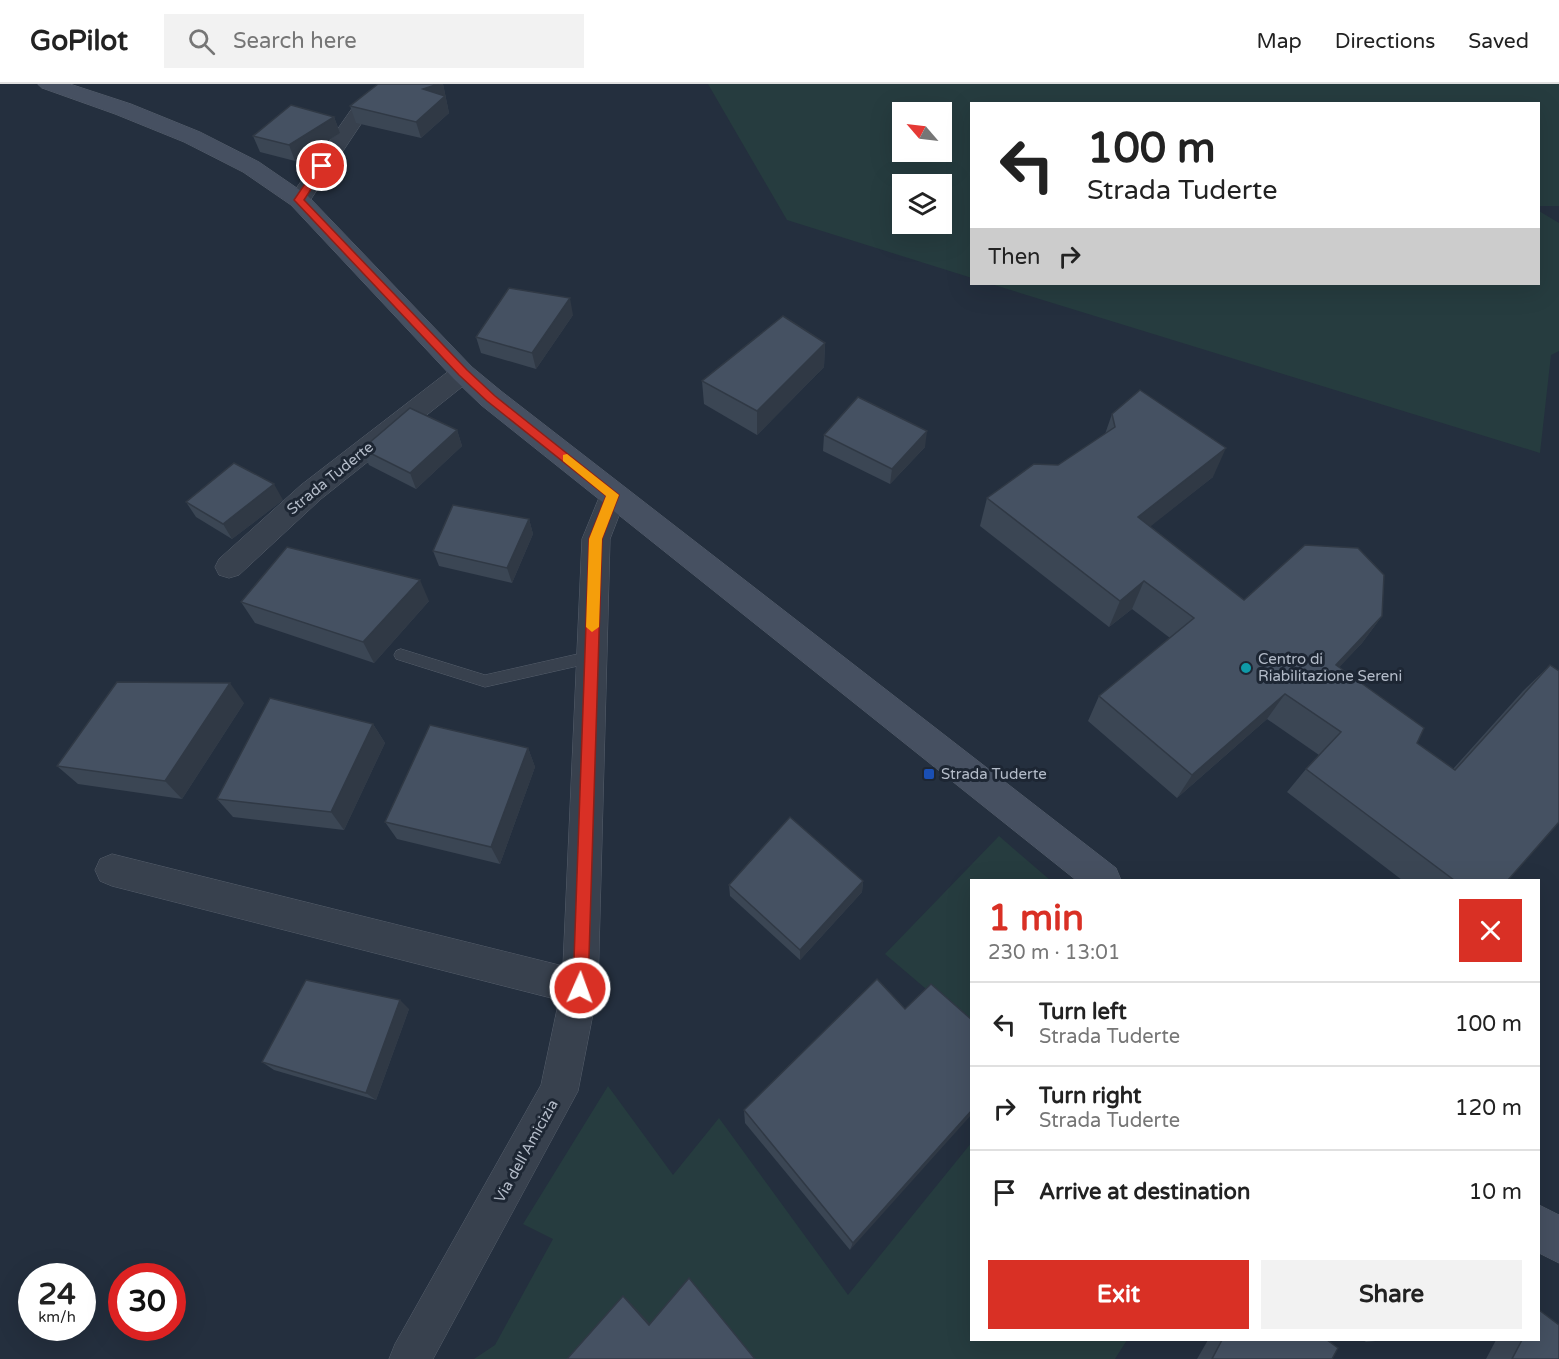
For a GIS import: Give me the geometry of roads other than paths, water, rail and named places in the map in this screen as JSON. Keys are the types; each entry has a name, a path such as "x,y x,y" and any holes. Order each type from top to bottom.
{"main road":[{"path":"49,84 123,109 192,137 251,167 299,200 463,373 491,398 1102,879"},
{"path":"1540,1227 1559,1242"}],"street":[{"path":"299,200 375,92 394,84"},
{"name":"Strada Tuderte","path":"229,567 310,492 463,373"},
{"name":"Via dell'Amicizia","path":"410,1359 559,1091 580,988 596,539 613,495"},
{"path":"112,870 580,988"}],"lane":[{"path":"401,655 485,681 591,657"}],"place":[{"name":"Centro di Riabilitazione Sereni","path":"1246,668"},
{"name":"Strada Tuderte","path":"929,774"}]}
